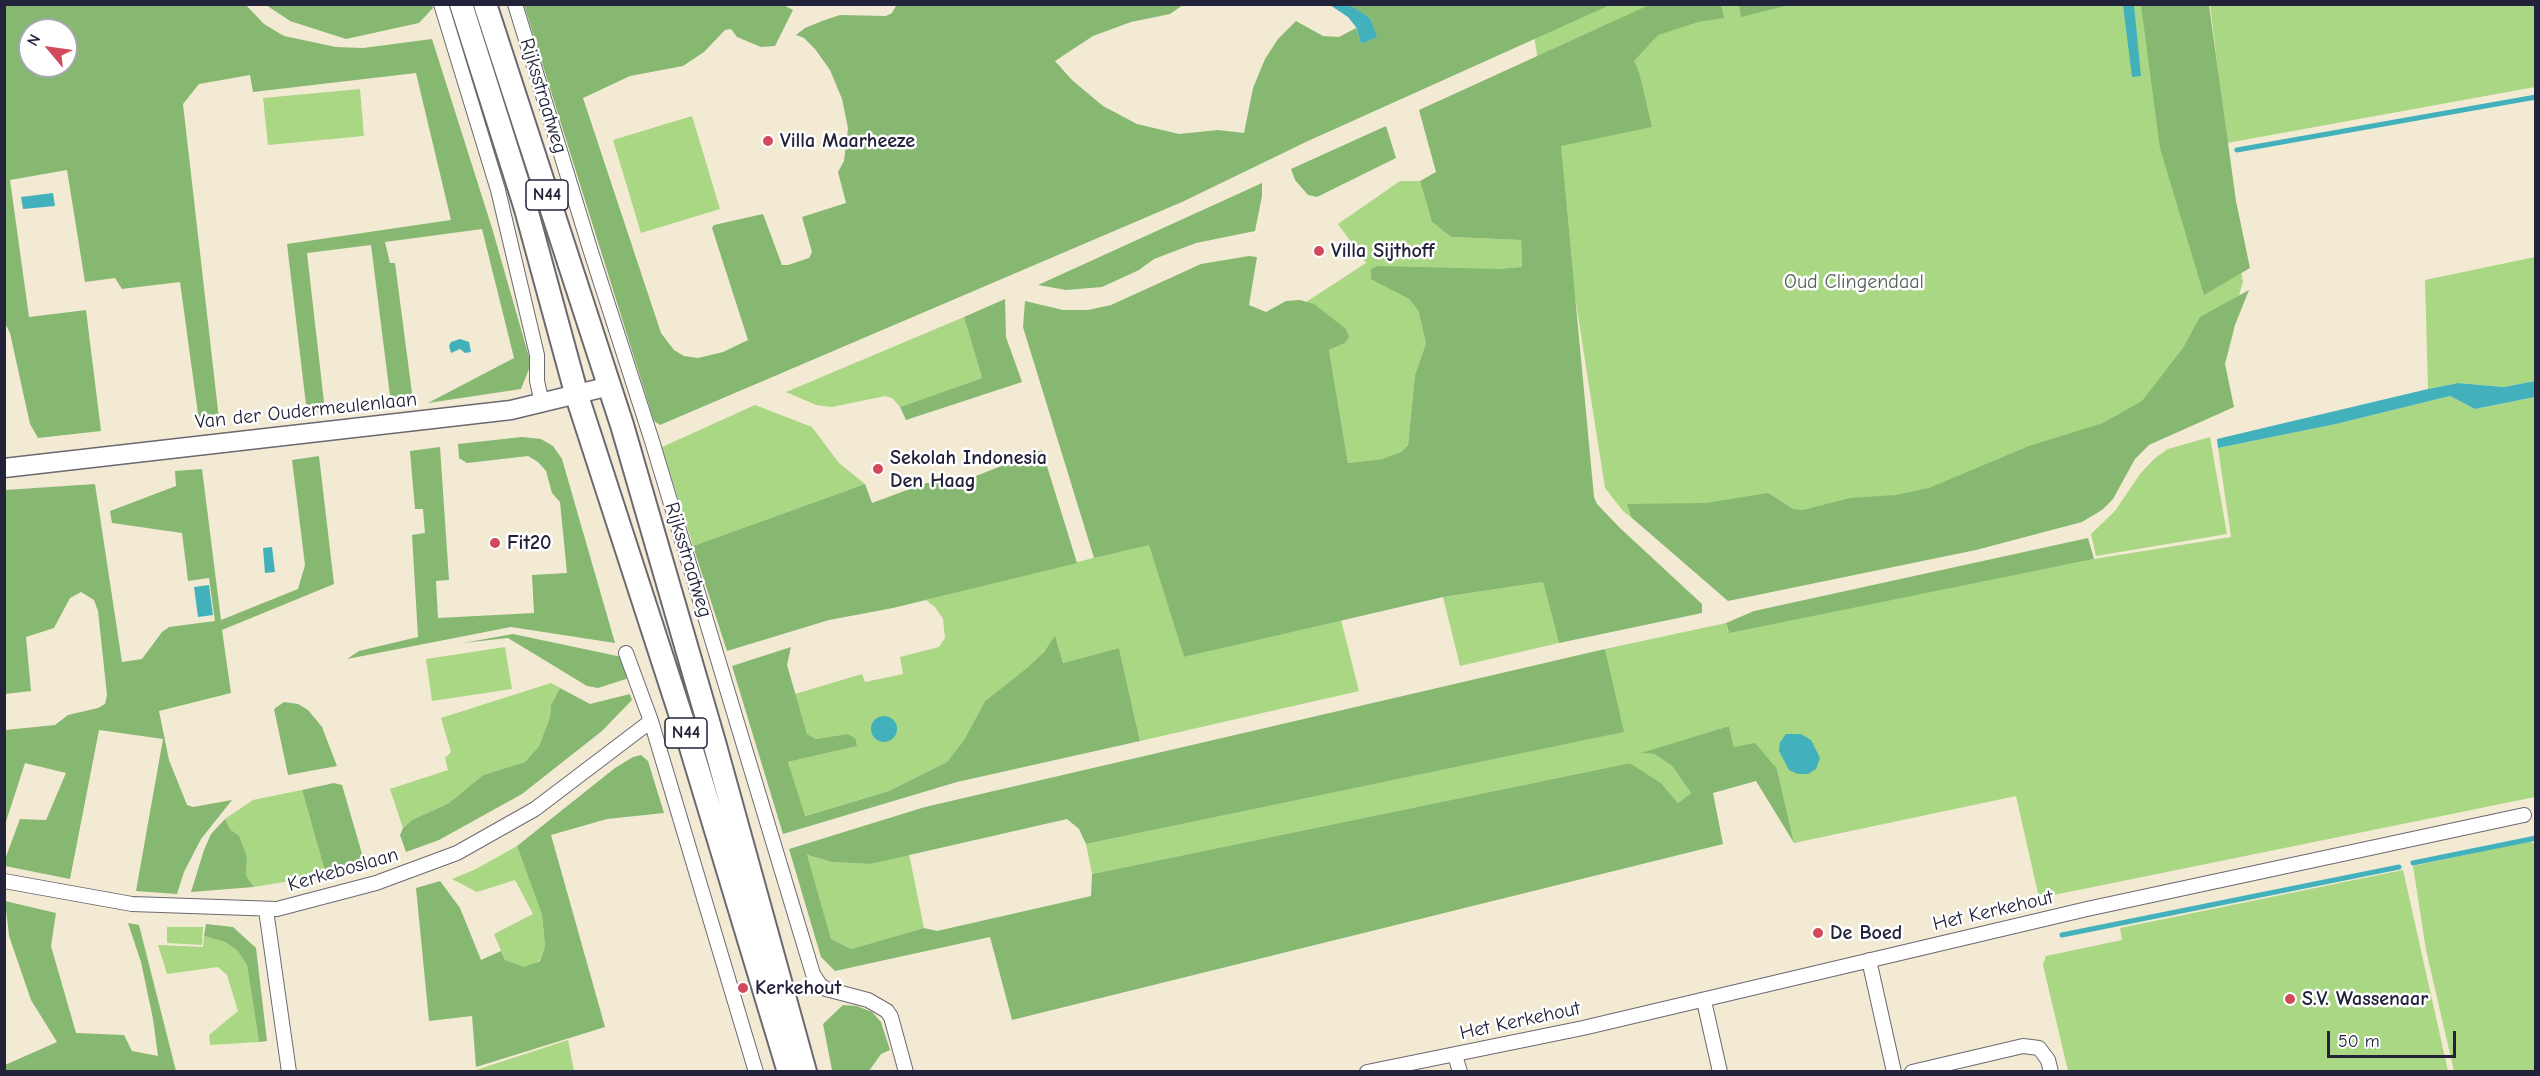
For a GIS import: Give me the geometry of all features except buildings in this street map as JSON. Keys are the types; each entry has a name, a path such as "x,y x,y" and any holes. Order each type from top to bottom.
{"main road":[{"name":"N44","path":"461,4 526,209 577,396 690,744 789,1071"},
{"name":"Rijksstraatweg","path":"485,4 610,386 714,742 805,1071"}],"street":[{"path":"441,4 498,190 537,355 537,381 542,403"},
{"name":"Rijksstraatweg","path":"515,4 656,452 813,974 826,990 868,1000 887,1011 891,1017 906,1071"},
{"name":"Van der Oudermeulenlaan","path":"4,468 511,410 577,396 610,386"},
{"path":"626,653 651,721 756,1071"},
{"name":"Kerkeboslaan","path":"4,881 132,904 266,910 376,883 457,853 535,809 651,721"},
{"name":"Het Kerkehout","path":"1367,1071 1455,1055 1704,1001 2087,909 2524,815"},
{"path":"266,910 289,1071"},
{"path":"1869,960 1894,1071"},
{"path":"1704,1001 1720,1071"},
{"path":"1912,1071 2023,1046 2039,1048 2049,1060 2051,1071"},
{"path":"1455,1055 1460,1071"}],"green space":[{"path":"782,4 793,10 775,46 761,47 737,37 731,29 725,30 704,52 683,66 630,76 583,98 661,333 674,350 684,356 698,358 723,352 748,340 712,228 714,225 763,214 782,265 788,265 809,258 812,252 802,217 846,203 838,172 844,161 848,128 842,99 830,70 815,49 804,38 796,35 805,28 822,21 840,15 886,16 892,13 897,4 1183,5 1170,14 1131,22 1093,36 1055,61 1072,80 1103,106 1137,124 1179,134 1218,130 1244,133 1253,88 1265,59 1278,39 1296,21 1323,36 1339,37 1356,28 1361,44 1376,37 1370,18 1349,5 1610,5 1308,141 1182,202 660,425 654,421 524,5"},
{"name":"Oud Clingendaal","path":"1537,4 2198,5 2243,282 2219,362 2227,403 1729,595 1623,511 1605,488 1533,29"},
{"path":"1739,4 1789,4 1789,5 1741,17"},
{"path":"5,5 246,5 264,24 284,36 336,47 363,48 432,39 492,228 531,364 521,389 428,403 514,358 482,229 385,242 390,263 395,263 413,401 391,404 371,245 307,253 325,411 307,413 287,244 451,220 416,73 253,92 250,75 199,84 183,104 219,419 199,421 180,282 122,289 115,278 85,282 67,170 10,180 29,317 86,310 101,431 38,438 30,424 10,333 5,323"},
{"path":"266,5 432,5 433,8 419,23 346,39 290,21"},
{"path":"1649,5 1721,5 1724,18 1698,22 1658,35 1634,61 1639,72 1652,127 1561,146 1594,497 1597,504 1620,528 1702,604 1702,613 1559,643 1543,582 1443,597 1184,657 1149,545 1094,558 1023,327 1025,301 1063,310 1088,310 1111,305 1201,264 1249,256 1257,257 1249,305 1266,312 1286,301 1300,300 1314,304 1346,329 1349,337 1345,343 1329,350 1348,463 1382,459 1401,452 1408,445 1415,375 1426,343 1418,310 1409,299 1371,279 1371,269 1378,266 1497,269 1522,267 1521,240 1451,237 1432,222 1420,181 1436,172 1419,110"},
{"path":"2141,5 2209,5 2236,201 2250,268 2204,295 2160,148"},
{"path":"2210,5 2535,5 2535,87 2227,143"},
{"path":"360,89 364,136 268,145 263,98"},
{"path":"692,116 720,209 641,233 613,140"},
{"path":"1386,126 1396,158 1317,197 1308,195 1295,180 1291,169"},
{"path":"1400,181 1420,181 1432,222 1451,237 1521,240 1522,267 1497,269 1398,293 1409,299 1418,310 1426,343 1415,375 1408,445 1401,452 1382,459 1348,463 1329,350 1345,343 1348,337 1346,329 1306,302 1366,263 1338,224"},
{"path":"1262,183 1262,196 1255,231 1196,243 1154,259 1139,270 1102,287 1066,290 1038,285"},
{"path":"2535,257 2535,381 2504,387 2458,383 2428,389 2425,280"},
{"path":"2249,290 2235,325 2225,364 2234,407 2149,445 2135,459 2113,499 2102,510 2082,522 1976,550 1728,601 1632,518 1627,504 1706,503 1768,493 1793,509 1803,510 1850,498 1896,495 1929,488 2029,446 2103,423 2142,401 2183,348 2200,317"},
{"path":"1005,299 1006,337 1022,382 906,420 900,407 982,378 964,317"},
{"path":"964,317 982,378 900,407 892,398 885,396 832,407 816,405 786,392"},
{"path":"2450,396 2475,409 2535,397 2535,797 2039,898 2016,796 1794,843 1777,769 1734,747 1729,726 1643,753 1654,754 1672,766 1691,793 1678,803 1661,783 1630,763 1092,874 1086,844 1623,732 1605,649 1726,623 1728,632 2094,559 2231,537 2218,448 2336,424"},
{"path":"755,405 812,427 839,463 865,484 693,546 662,447"},
{"path":"522,437 541,439 553,446 562,459 615,643 511,627 347,659 359,651 418,637 412,535 425,533 423,509 415,509 410,451 440,447 449,580 436,581 438,618 534,613 532,575 567,573 560,502 552,493 546,471 538,462 528,456 467,463 459,458 458,444"},
{"path":"2210,437 2227,534 2096,556 2091,534 2115,511 2140,474 2155,458 2168,449"},
{"path":"1042,450 1077,563 893,608 829,620 727,651 693,546 865,484 872,503 926,483 958,483"},
{"path":"319,456 334,584 222,630 231,693 159,711 169,760 187,805 193,807 232,800 201,839 184,872 177,894 136,891 163,739 99,730 70,879 5,866 5,859 20,819 46,820 66,773 25,763 5,825 5,730 55,725 68,715 98,708 105,704 107,695 98,611 94,600 81,592 70,598 54,628 26,637 31,691 5,694 5,490 95,484 122,662 142,659 162,632 169,627 215,621 209,578 188,581 182,533 112,523 110,511 176,486 175,471 202,469 221,620 298,589 305,565 292,460"},
{"path":"2088,538 2094,559 1729,633 1726,623 1754,611"},
{"path":"1149,544 1184,657 1341,620 1359,691 1140,741 1119,648 1063,663 1055,635 1044,652 985,701 964,740 947,762 889,791 804,816 788,762 857,746 847,734 816,739 807,734 795,694 862,674 865,682 903,674 900,657 939,647 945,638 943,619 935,607 926,600"},
{"path":"1543,582 1559,643 1460,666 1443,597"},
{"path":"513,634 622,657 629,678 598,688 587,686 508,638 463,643"},
{"path":"1055,635 1063,663 1119,648 1140,741 957,782 783,834 732,666 791,647 787,665 807,734 816,739 847,734 855,738 857,746 788,762 805,816 889,791 947,762 964,740 985,701 1044,652"},
{"path":"505,647 512,689 432,701 426,659"},
{"path":"1605,649 1624,732 1086,844 1079,829 1067,819 870,864 832,862 807,855 831,939 851,949 924,928 937,931 1091,896 1092,874 1630,763 1661,783 1678,803 1691,793 1672,766 1654,754 1641,753 1729,726 1734,747 1755,743 1777,769 1794,843 1756,781 1713,793 1723,844 1012,1020 990,937 835,971 821,957 789,849 925,807"},
{"path":"551,683 560,688 551,705 550,717 539,746 525,762 483,775 449,803 412,820 403,828 390,789 448,770 445,758 451,752 441,718"},
{"path":"560,688 590,704 630,694 632,700 602,731 522,794 439,840 406,852 400,835 403,828 412,820 449,803 483,775 525,762 539,746 550,717 551,705"},
{"path":"284,702 298,704 308,710 322,727 337,766 288,775 274,709"},
{"path":"641,755 648,761 664,813 607,819 551,835 605,1027 476,1067 472,1016 429,1021 416,888 440,881 460,908 481,960 501,951 505,960 524,967 540,961 545,946 542,915 517,846 615,768"},
{"path":"334,783 342,785 365,864 326,875 302,790"},
{"path":"302,790 326,875 254,887 246,875 247,857 225,819 253,800"},
{"path":"225,819 231,830 239,836 247,857 246,875 254,887 191,892 211,834"},
{"path":"2530,841 2536,844 2535,1071 2454,1071 2426,950 2413,866"},
{"path":"517,846 542,915 545,946 540,960 525,968 505,960 494,934 533,914 515,880 477,892 452,879 476,869"},
{"path":"909,854 924,928 851,949 831,939 806,855 832,862 870,864"},
{"name":"S.V. Wassenaar","path":"2403,870 2448,1071 2068,1071 2043,965 2046,956 2122,940 2120,928"},
{"path":"5,901 56,913 51,946 76,1033 124,1035 132,1051 158,1056 141,962 128,923 139,925 176,1071 5,1071 5,1065 57,1042 31,1000 9,936"},
{"path":"206,924 233,927 256,948 267,1041 259,1042 247,965 237,950 225,942 204,936"},
{"path":"167,927 203,927 202,945 167,943"},
{"path":"204,936 225,942 237,950 247,965 259,1042 210,1045 209,1035 238,1011 227,975 218,967 167,974 158,945 203,947"},
{"path":"843,1005 857,1006 872,1012 881,1022 890,1050 881,1054 869,1071 832,1070 823,1024"},
{"path":"568,1040 574,1071 476,1071 476,1070"}],"water":[{"path":"1330,5 1349,5 1370,18 1377,37 1361,44 1356,27 1348,17"},
{"path":"2123,5 2134,5 2141,76 2132,77"},
{"path":"53,193 55,206 23,209 21,197"},
{"path":"460,339 469,342 471,352 465,353 460,349 451,353 449,346 451,342"},
{"path":"2535,381 2535,397 2475,409 2450,396 2336,424 2218,448 2217,439 2428,389 2458,383 2504,387"},
{"path":"272,547 275,572 265,573 263,548"},
{"path":"209,585 213,615 198,617 194,587"},
{"path":"884,716 893,720 897,729 893,738 884,742 875,738 871,729 875,720"},
{"path":"1786,734 1801,734 1811,740 1820,758 1816,769 1808,774 1798,774 1789,770 1779,751 1780,742"}],"waterway":[{"path":"2237,150 2536,97"},
{"path":"2413,863 2536,838"},
{"path":"2062,935 2399,867"}],"place":[{"name":"Villa Maarheeze","path":"768,141"},
{"name":"Villa Sijthoff","path":"1319,251"},
{"name":"Sekolah Indonesia Den Haag","path":"878,469"},
{"name":"Fit20","path":"495,543"},
{"name":"De Boed","path":"1818,933"},
{"name":"Kerkehout","path":"743,988"},
{"name":"S.V. Wassenaar","path":"2290,999"}]}
